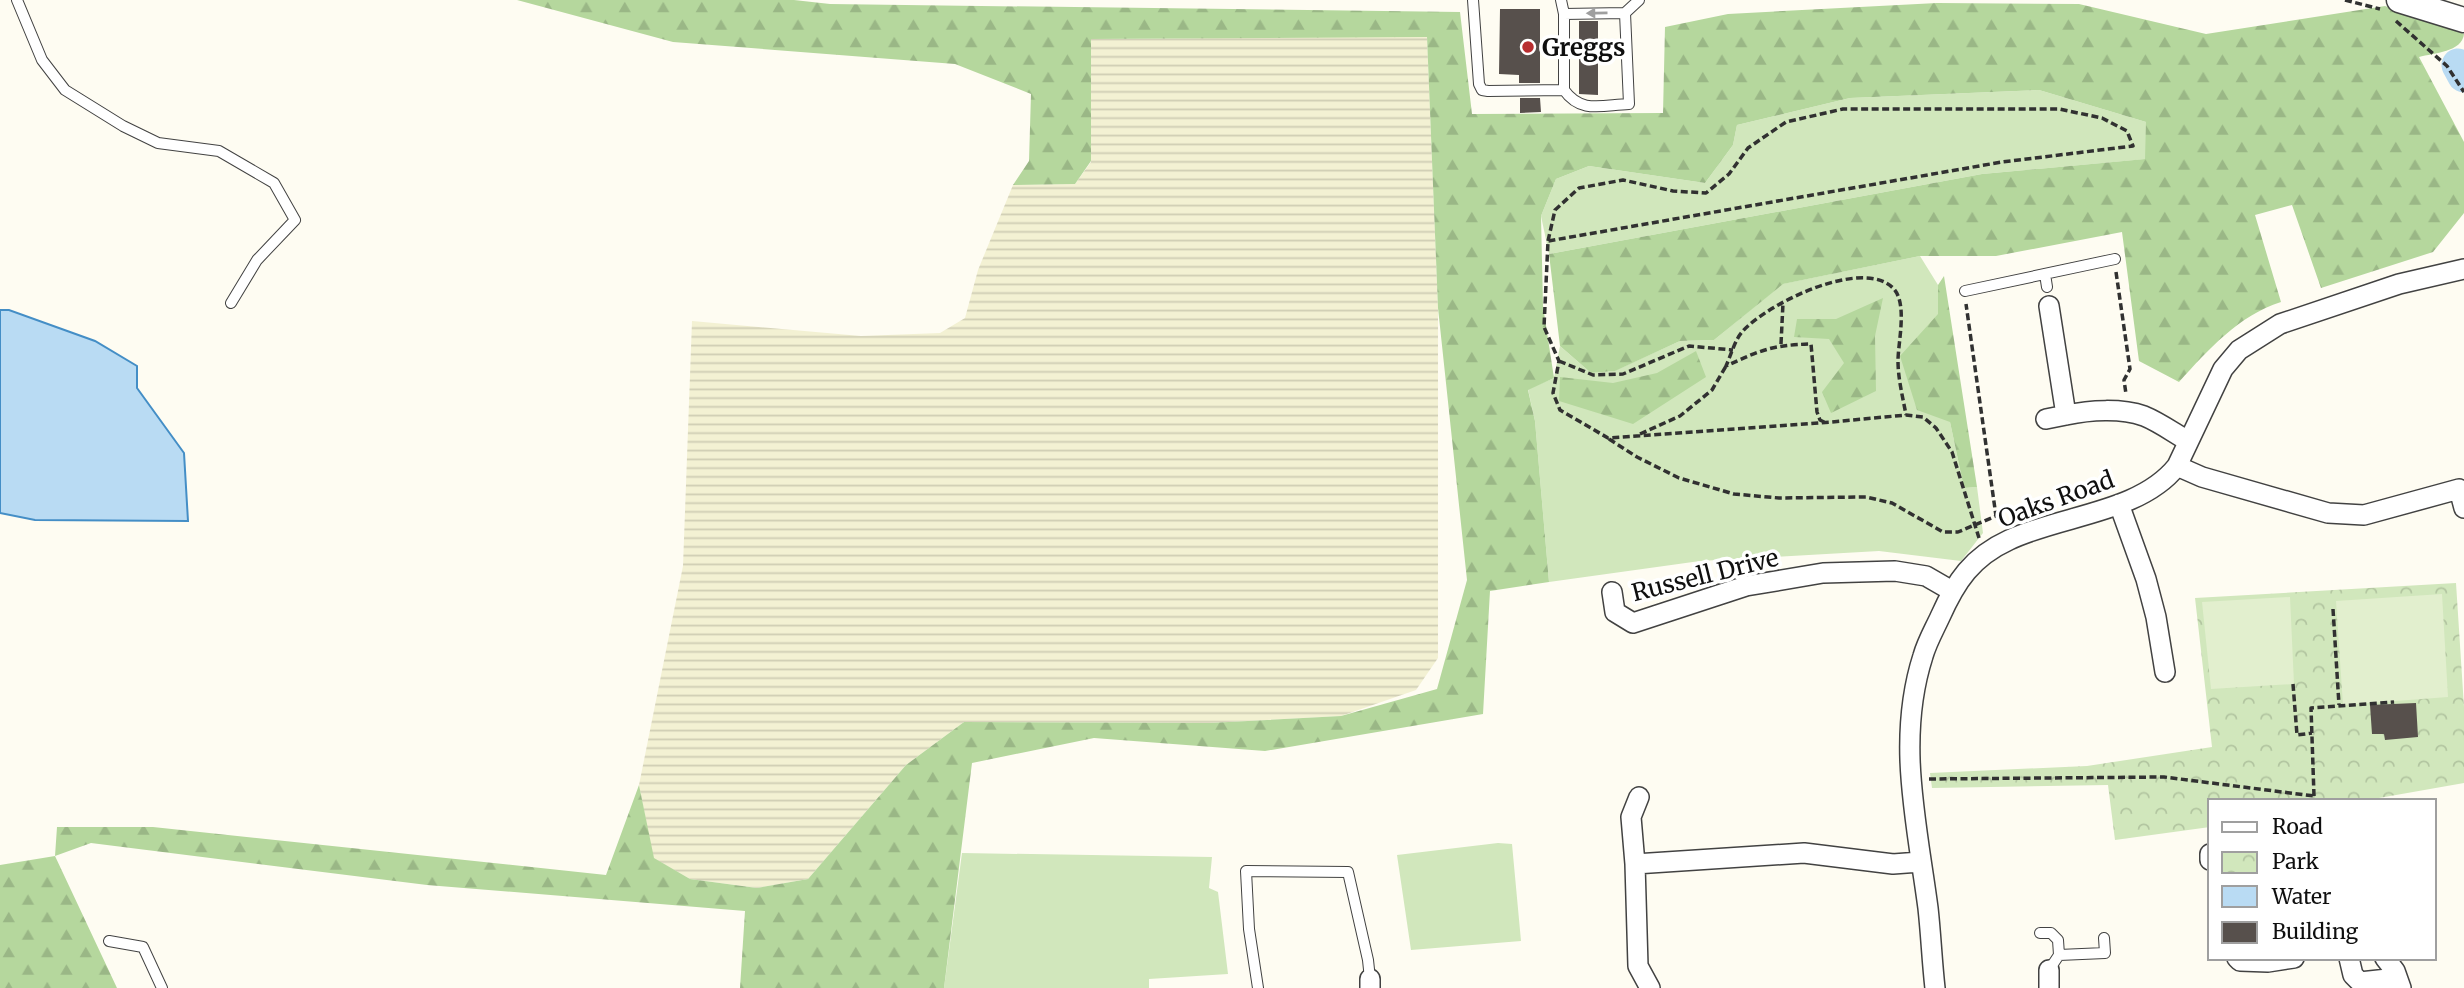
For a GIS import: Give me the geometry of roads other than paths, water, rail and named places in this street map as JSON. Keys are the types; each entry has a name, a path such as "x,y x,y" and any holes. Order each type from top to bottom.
{"street":[{"path":"2395,9 2464,20"},
{"name":"Oaks Road","path":"1935,988 1928,909 1909,779 1908,748 1914,690 1923,654 1952,591 1965,571 2009,539 2119,503 2154,488 2177,466 2223,369 2239,349 2280,324 2399,284 2464,269"},
{"path":"2048,297 2066,415"},
{"path":"2046,419 2078,412 2129,411 2147,417 2188,442"},
{"path":"2177,466 2202,477 2328,513 2364,515 2461,488 2464,508"},
{"path":"2119,503 2146,579 2156,617 2165,672"},
{"name":"Russell Drive","path":"1612,592 1615,612 1633,623 1746,586 1823,573 1895,571 1926,576 1952,591"},
{"path":"1639,797 1630,817 1635,864 1638,966 1650,988"},
{"path":"1635,864 1804,853 1893,864 1920,862"},
{"path":"2239,960 2281,960"},
{"path":"2349,960 2353,975 2360,982 2399,983 2395,971 2387,960"}],"lane":[{"path":"17,0 42,60 65,90 123,126 158,143 219,151 274,183 295,220 257,260 231,303"},
{"path":"1474,0 1479,84 1482,90 1564,90"},
{"path":"1561,0 1564,14 1564,90 1580,106 1629,104 1625,13"},
{"path":"1564,14 1625,13 1639,0"},
{"path":"1965,291 2115,259"},
{"path":"2045,274 2048,297"},
{"path":"1258,988 1248,929 1247,871 1348,872 1368,960 1370,984"},
{"path":"2040,933 2051,933 2058,940 2052,971 2105,953 2104,938"},
{"path":"109,942 143,947 162,988"}],"water":[{"path":"0,310 9,310 95,341 137,366 137,388 184,453 188,521 35,520 0,513"}],"waterway":[{"path":"2458,65 2464,76"}],"place":[{"name":"Greggs","path":"1528,47"}]}
